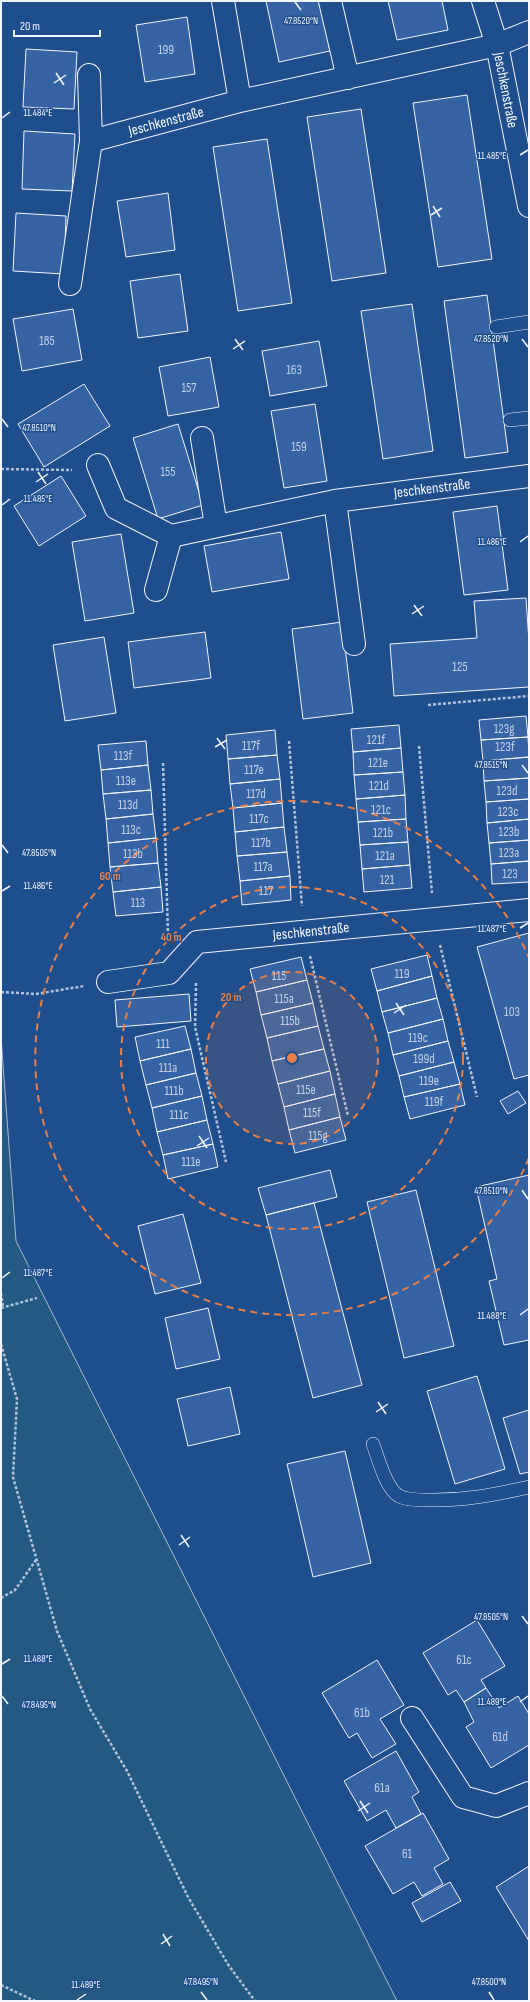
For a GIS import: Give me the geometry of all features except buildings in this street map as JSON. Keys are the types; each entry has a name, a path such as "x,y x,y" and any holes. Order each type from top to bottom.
{"street":[{"path":"223,1 240,101"},
{"path":"330,1 348,78"},
{"name":"Jeschkenstraße","path":"483,1 497,45 529,206"},
{"path":"497,45 529,32"},
{"name":"Jeschkenstraße","path":"91,141 240,101 497,45"},
{"path":"70,284 91,141 89,75"},
{"path":"202,438 216,526"},
{"path":"98,465 116,508 170,536 156,590"},
{"name":"Jeschkenstraße","path":"170,536 335,501 529,476"},
{"path":"335,501 354,644"},
{"name":"Jeschkenstraße","path":"197,942 529,910"},
{"path":"108,982 169,974 197,942"},
{"path":"412,1718 463,1797 496,1806 529,1793"}],"lane":[{"path":"496,327 529,322"},
{"path":"510,420 529,418"},
{"path":"373,1444 388,1483 398,1496 412,1499 444,1500 478,1498 529,1487"}],"path":[{"path":"1,469 88,470 98,465"},
{"path":"428,705 529,696"},
{"path":"289,741 304,932 348,1116"},
{"path":"419,746 434,919 477,1097"},
{"path":"163,763 169,974"},
{"path":"197,942 195,1027 226,1162"},
{"path":"1,992 36,994 108,982"},
{"path":"1,1293 2,1307 37,1298"},
{"path":"1,1344 17,1399 13,1477 57,1631 90,1709 128,1771 188,1897 229,1966 255,2001"},
{"path":"1,1598 15,1590 36,1560"},
{"path":"1,1985 35,2001"}],"shaded area":[{"path":"1,1037 16,1241 397,2001 1,2001"}]}
